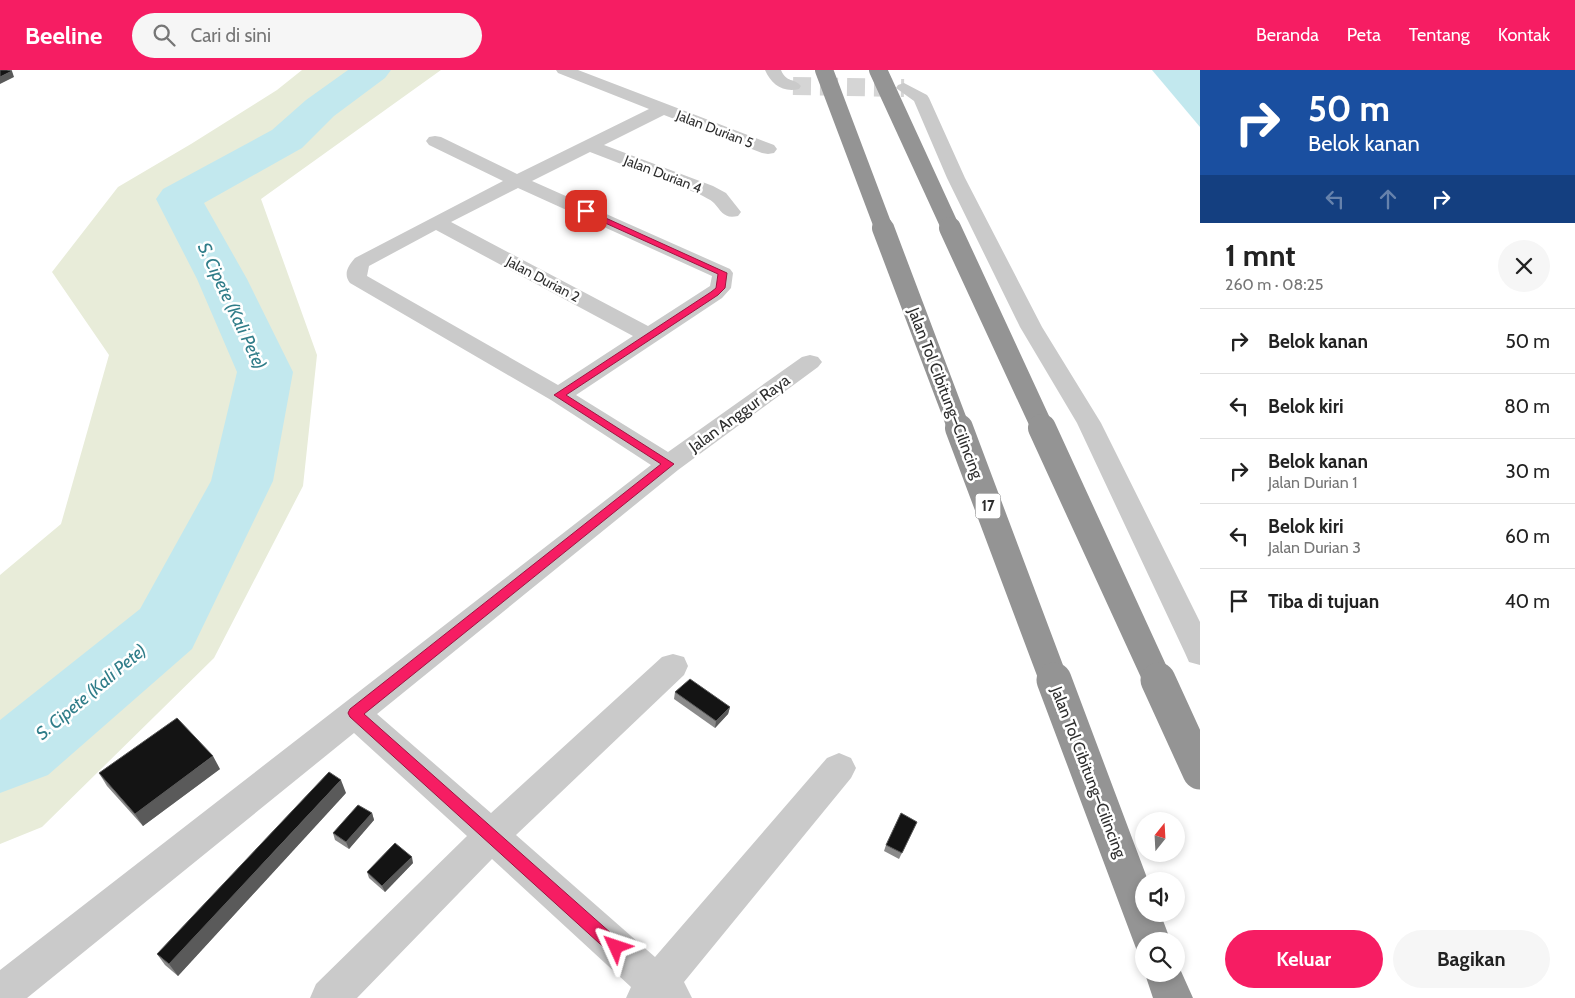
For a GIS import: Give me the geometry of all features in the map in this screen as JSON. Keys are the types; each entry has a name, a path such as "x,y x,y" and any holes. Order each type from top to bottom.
{"highway":[{"name":"Jalan Tol Cibitung–Cilincing","path":"824,70 1149,932"},
{"path":"878,70 1200,772"},
{"path":"1167,982 1174,998"}],"street":[{"name":"Jalan Durian 5","path":"564,70 768,150"},
{"path":"772,70 776,79 783,85 793,86"},
{"path":"904,88 921,98 960,187 1031,327 1089,423 1200,653"},
{"path":"662,108 517,180 362,262 357,267 356,274 358,279 559,395 669,464"},
{"path":"435,141 722,273 720,288 714,293 559,395"},
{"name":"Jalan Durian 4","path":"589,145 719,196 731,212"},
{"name":"Jalan Durian 2","path":"436,222 649,336"},
{"name":"Jalan Anggur Raya","path":"0,995 669,464 810,362"},
{"path":"330,998 492,836 673,666"},
{"path":"354,713 492,836 659,994 839,768"}],"green space":[{"path":"302,70 441,70 261,199 317,355 303,486 214,658 42,827 0,844 0,575 61,524 109,355 52,272 118,187 277,90"}],"water":[{"path":"1152,70 1200,70 1200,127"}],"building":[{"path":"0,70 7,70 12,71 0,77"},
{"path":"690,679 730,707 716,721 675,692"},
{"path":"177,718 213,756 135,814 99,773"},
{"path":"329,772 341,780 169,964 157,954"},
{"path":"358,805 372,813 346,842 333,833"},
{"path":"901,813 917,822 902,853 886,845"},
{"path":"395,843 412,857 382,886 367,872"}],"waterway":[{"name":"S. Cipete (Kali Pete)","path":"0,758 20,751 166,629 242,481 265,372 222,279 179,199 287,139 320,108 372,70"}],"tunnel":[{"path":"793,86 904,88"}],"route":[{"path":"586,211 722,273 720,288 714,293 559,395 669,464 354,713 616,947"}]}
